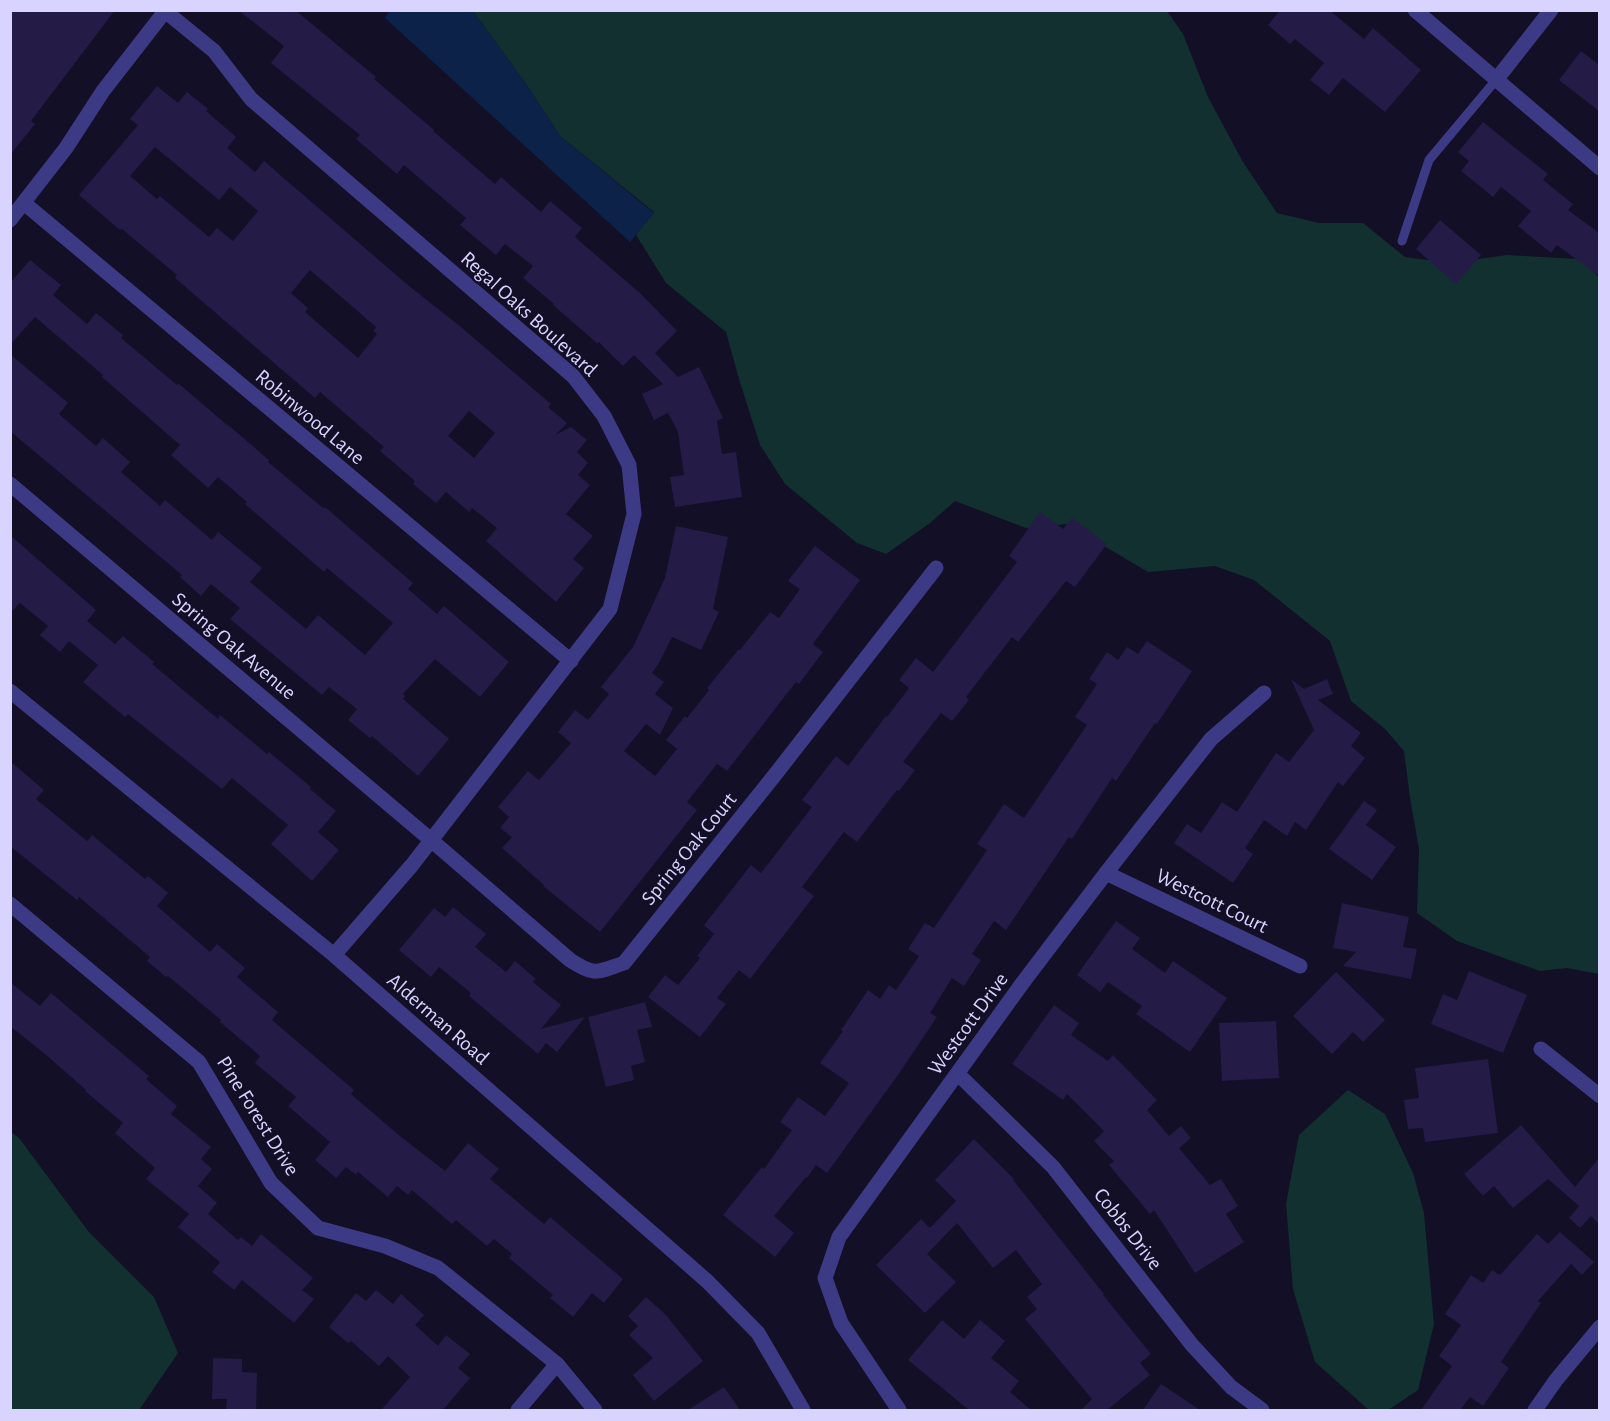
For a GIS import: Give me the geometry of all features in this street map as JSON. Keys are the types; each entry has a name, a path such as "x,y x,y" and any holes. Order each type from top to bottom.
{"street":[{"path":"1415,10 1599,168"},
{"path":"1496,80 1551,10"},
{"path":"10,220 66,148 103,91 166,11"},
{"name":"Regal Oaks Boulevard","path":"166,11 214,51 251,99 573,376 604,416 629,465 634,514 610,609 412,865 334,955"},
{"name":"Robinwood Lane","path":"24,203 571,661"},
{"name":"Spring Oak Avenue","path":"10,484 431,840"},
{"name":"Spring Oak Court","path":"431,840 577,965 595,973 624,963 936,568"},
{"name":"Alderman Road","path":"10,691 334,955 707,1281 758,1333 803,1410"},
{"name":"Westcott Drive","path":"898,1410 841,1323 825,1278 839,1237 1024,981 1210,739 1264,693"},
{"name":"Westcott Court","path":"1106,873 1300,966"},
{"name":"Pine Forest Drive","path":"10,904 200,1062 271,1184 318,1228 386,1246 438,1268 558,1364 595,1410"},
{"path":"1541,1049 1599,1096"},
{"name":"Cobbs Drive","path":"958,1074 1053,1167 1192,1345 1231,1387 1262,1410"},
{"path":"1535,1410 1599,1327"},
{"path":"518,1410 558,1364"}],"lane":[{"path":"1402,241 1428,160 1496,80"}],"green space":[{"path":"473,11 1167,11 1183,34 1208,97 1243,162 1277,213 1319,223 1363,223 1405,257 1450,263 1507,255 1579,259 1600,278 1599,974 1567,968 1540,971 1457,941 1417,913 1419,849 1404,751 1385,729 1351,701 1330,641 1254,580 1215,566 1148,572 1067,524 1026,528 955,501 930,523 886,554 857,543 785,484 760,445 726,332 666,283 636,235 654,212 560,136"},
{"path":"1348,1090 1385,1114 1413,1173 1424,1213 1434,1324 1418,1390 1388,1410 1369,1410 1315,1362 1293,1289 1286,1204 1299,1135"},
{"path":"11,1132 19,1138 88,1231 154,1297 178,1353 139,1410 11,1410"}],"water":[{"path":"389,11 473,11 560,136 654,213 630,242 385,18"}],"building":[{"path":"10,10 115,10 31,121 35,124 10,155"},
{"path":"238,10 295,10 376,77 374,79 495,184 501,177 541,212 550,201 582,228 575,237 641,294 677,331 655,353 678,377 699,367 723,418 717,421 722,454 736,452 742,497 675,507 670,477 684,475 678,432 668,413 654,420 642,394 663,384 634,355 623,366 599,342 598,344 523,278 533,266 505,244 496,255 460,225 466,218 404,165 397,174 356,139 360,135 271,63 284,46"},
{"path":"1280,10 1329,10 1364,39 1373,28 1421,70 1385,112 1343,78 1329,95 1310,80 1324,63 1295,39 1290,44 1268,25"},
{"path":"1581,51 1599,65 1599,111 1559,80"},
{"path":"157,86 178,103 187,92 236,137 227,148 255,172 264,161 551,404 548,407 567,423 555,435 571,427 587,440 577,452 588,463 578,475 590,485 566,514 593,536 573,559 584,568 556,602 486,541 497,528 472,508 469,512 446,492 436,503 413,484 415,481 380,451 384,447 320,392 315,398 175,278 177,275 79,195 138,125 130,119","holes":["155,147 219,200 230,187 258,211 233,241 217,228 209,237 160,196 157,199 130,176","310,270 376,327 373,331 377,334 358,358 305,312 308,308 291,293","469,411 495,433 474,458 448,436"]},
{"path":"1483,122 1548,174 1543,180 1573,204 1568,210 1599,233 1599,276 1557,245 1551,253 1518,226 1531,211 1501,187 1493,197 1461,171 1469,161 1458,152"},
{"path":"1440,220 1481,255 1456,284 1416,249"},
{"path":"30,260 61,285 53,295 87,324 96,313 123,335 121,338 227,424 269,460 268,462 323,508 325,507 413,583 408,589 437,614 444,606 509,662 480,697 435,659 403,694 405,696 403,699 449,739 418,776 372,736 370,738 348,720 357,709 329,687 322,695 230,619 240,608 211,584 201,596 180,577 182,575 10,431 10,354 68,403 59,414 96,446 103,438 130,462 121,472 160,506 165,500 212,540 218,532 262,568 250,582 306,629 318,615 365,655 393,623 327,568 324,572 245,504 247,502 218,477 208,488 171,455 180,445 35,317 10,345 10,283"},
{"path":"1040,512 1063,529 1072,518 1107,544 1075,587 1066,581 1018,642 1012,637 966,697 969,700 952,721 941,713 903,762 915,770 857,842 844,832 802,887 814,896 750,979 739,970 717,998 726,1004 700,1037 648,997 665,975 678,985 700,958 697,956 714,934 704,925 751,865 761,873 812,807 802,800 836,756 848,766 887,717 909,688 899,680 916,658 933,672 1017,562 1009,556"},
{"path":"676,526 728,537 713,609 719,612 701,650 672,637 652,673 664,682 655,694 673,708 660,735 646,724 624,751 655,776 677,749 666,740 685,716 687,718 709,690 707,688 770,612 779,618 800,589 788,581 815,546 860,580 813,644 823,652 799,684 796,682 727,771 717,764 687,802 697,810 600,932 543,886 502,848 512,837 500,828 509,817 498,807 528,771 539,780 571,743 558,732 575,710 588,720 609,694 601,687 633,647 665,578"},
{"path":"10,535 96,610 87,621 115,644 123,636 154,662 152,664 218,719 220,715 267,754 269,752 336,811 318,832 339,850 312,881 271,844 288,825 232,778 222,789 128,714 125,717 83,682 98,665 69,641 60,652 40,635 48,626 20,603 10,613"},
{"path":"1147,641 1192,671 1116,781 1112,778 1072,839 1069,837 1006,930 994,921 972,954 981,960 964,986 952,978 930,1013 937,1017 827,1173 816,1165 774,1216 794,1233 775,1257 723,1215 762,1167 764,1169 792,1130 780,1122 798,1097 825,1116 849,1083 820,1063 868,990 880,999 889,985 896,990 919,956 908,949 925,923 934,928 987,850 977,844 1004,804 1024,818 1087,725 1075,717 1097,684 1089,679 1107,652 1118,660 1127,647 1138,654"},
{"path":"1291,679 1304,689 1327,679 1333,694 1318,700 1361,733 1351,746 1365,758 1343,786 1338,782 1306,830 1295,822 1287,836 1264,820 1245,848 1253,854 1233,883 1174,843 1187,824 1201,833 1222,802 1237,812 1276,753 1289,762 1314,730"},
{"path":"10,761 44,790 36,799 87,841 92,835 145,879 148,876 168,893 157,906 210,952 217,944 245,968 237,977 278,1012 272,1020 354,1090 351,1094 400,1136 445,1171 468,1143 499,1169 490,1179 544,1224 550,1217 623,1279 604,1303 592,1293 573,1317 550,1298 553,1295 509,1258 512,1254 494,1239 487,1246 456,1220 452,1224 412,1190 408,1195 397,1186 388,1197 358,1172 356,1175 346,1167 336,1178 315,1160 330,1142 288,1106 296,1097 255,1063 260,1056 220,1022 221,1020 147,961 150,957 79,897 77,900 10,846"},
{"path":"1364,801 1377,810 1366,825 1396,847 1372,880 1329,849"},
{"path":"1342,903 1409,917 1403,947 1417,949 1411,979 1343,966 1356,952 1333,948"},
{"path":"453,907 486,934 475,947 506,972 515,961 536,979 533,982 561,1005 541,1029 585,1017 557,1052 546,1043 538,1054 469,996 471,993 439,967 431,977 399,950 434,908 445,917"},
{"path":"1116,921 1140,938 1132,949 1165,973 1173,961 1227,998 1190,1052 1136,1014 1142,1006 1108,982 1100,992 1077,975"},
{"path":"1469,971 1527,995 1503,1053 1431,1024 1443,994 1457,1000"},
{"path":"1336,972 1385,1020 1363,1042 1353,1032 1332,1054 1293,1016"},
{"path":"10,982 40,1006 51,993 149,1076 146,1079 177,1106 171,1114 211,1147 201,1159 212,1169 198,1186 217,1203 208,1214 238,1240 241,1237 252,1246 261,1234 313,1278 302,1290 314,1299 294,1323 242,1280 234,1290 212,1272 220,1262 178,1227 189,1214 146,1179 155,1168 115,1133 123,1123 10,1026"},
{"path":"645,1002 652,1027 637,1030 645,1062 631,1066 634,1080 606,1087 588,1017"},
{"path":"1054,1005 1079,1023 1071,1035 1108,1061 1113,1055 1157,1100 1147,1110 1169,1136 1181,1126 1191,1138 1179,1148 1210,1185 1221,1179 1238,1206 1226,1214 1244,1242 1195,1273 1154,1210 1150,1214 1109,1165 1114,1161 1094,1141 1104,1131 1067,1094 1063,1100 1012,1064"},
{"path":"1276,1021 1279,1078 1222,1081 1219,1023"},
{"path":"1488,1059 1498,1133 1425,1142 1423,1128 1408,1129 1404,1100 1419,1098 1415,1068"},
{"path":"1521,1125 1575,1187 1599,1158 1599,1224 1591,1216 1580,1228 1569,1218 1579,1206 1548,1179 1513,1208 1494,1186 1483,1196 1464,1174"},
{"path":"974,1139 1014,1179 1151,1354 1140,1363 1150,1375 1107,1410 1081,1410 1092,1399 1025,1319 1037,1309 1027,1297 1042,1284 1016,1250 993,1268 957,1223 927,1254 956,1282 925,1313 876,1265 921,1219 930,1228 956,1201 935,1180"},
{"path":"1560,1232 1594,1262 1582,1275 1571,1264 1538,1301 1541,1303 1501,1362 1509,1368 1483,1406 1470,1397 1460,1410 1421,1410 1452,1366 1439,1356 1461,1325 1445,1314 1471,1275 1483,1283 1492,1270 1500,1275 1537,1234 1548,1244"},
{"path":"376,1290 393,1304 401,1294 424,1315 415,1325 438,1346 446,1335 470,1354 458,1368 470,1378 443,1410 381,1410 410,1377 388,1356 379,1366 351,1341 348,1343 329,1327 356,1293 366,1301"},
{"path":"646,1297 665,1314 703,1361 654,1401 633,1375 653,1358 629,1335 638,1326 628,1316"},
{"path":"942,1320 964,1339 980,1320 1005,1341 991,1358 1019,1381 1010,1392 1031,1410 969,1410 908,1360"},
{"path":"213,1358 242,1359 242,1372 257,1373 256,1410 226,1410 227,1399 212,1399"},
{"path":"1161,1384 1200,1410 1143,1410"},
{"path":"724,1387 740,1410 688,1410"}]}
